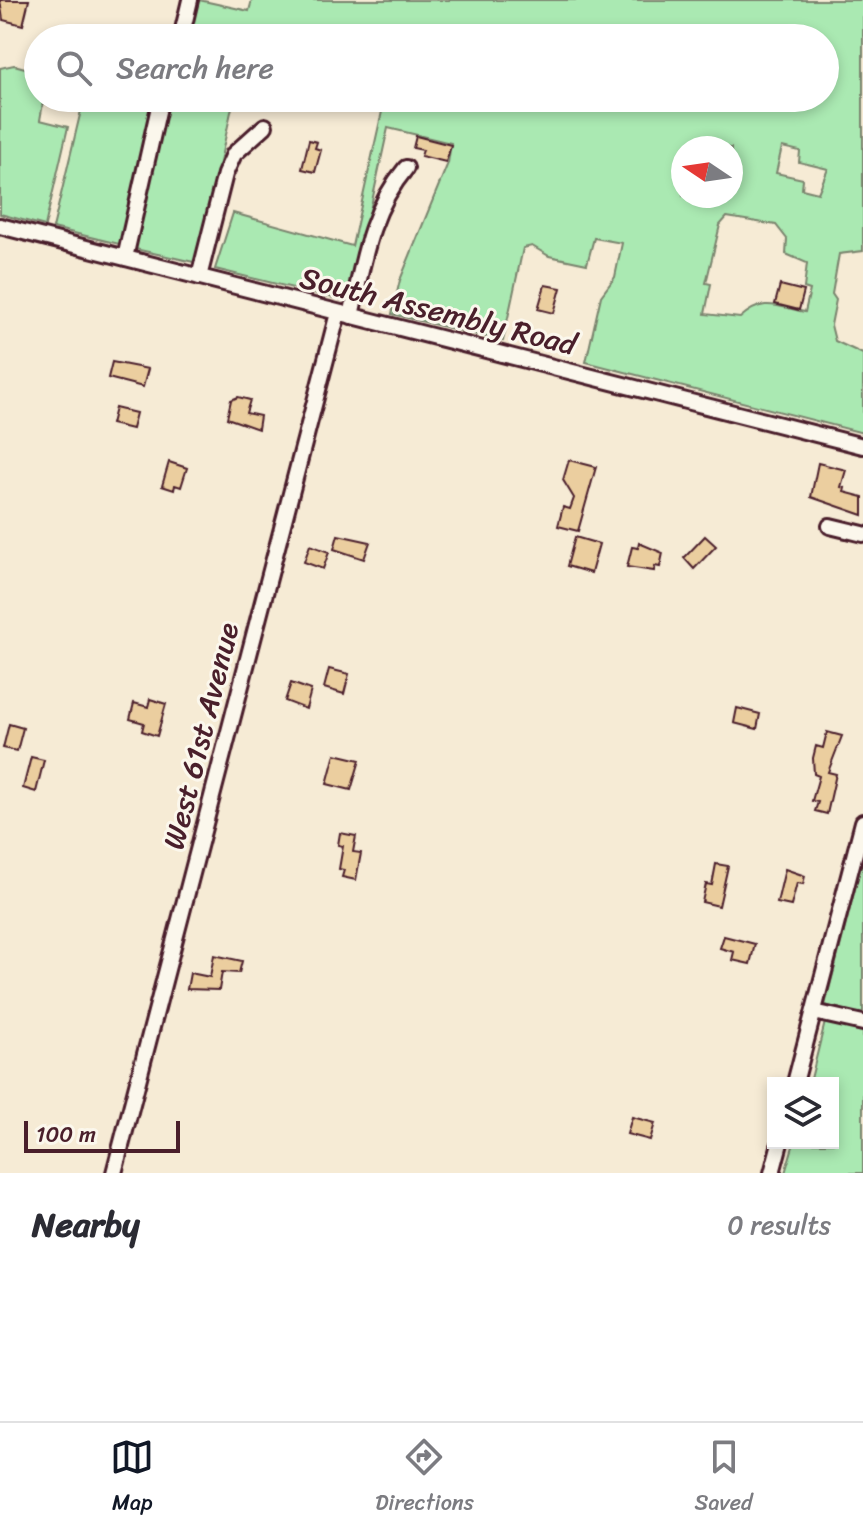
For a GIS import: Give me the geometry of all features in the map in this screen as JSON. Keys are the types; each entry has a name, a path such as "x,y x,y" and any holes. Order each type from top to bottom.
{"street":[{"path":"184,24 190,0"},
{"path":"125,258 158,112"},
{"path":"199,277 225,174 234,154 265,126"},
{"name":"West 61st Avenue","path":"114,1173 344,314 375,215 386,192 406,168"},
{"name":"South Assembly Road","path":"0,226 863,446"},
{"path":"830,526 863,534"},
{"path":"797,1077 863,822"},
{"path":"814,1012 863,1023"},
{"path":"772,1173 778,1149"}],"green space":[{"path":"199,0 249,11 252,0 863,0 863,251 839,254 832,294 836,300 831,325 835,341 863,354 863,433 586,362 601,296 615,277 622,243 594,238 587,264 549,256 532,246 523,248 503,341 392,314 400,280 448,163 451,143 388,128 350,302 215,269 233,213 352,246 382,112 839,112 839,24 190,24","holes":["782,147 800,151 799,162 828,169 818,193 802,189 803,179 776,173","727,217 776,225 787,239 786,254 807,263 804,288 810,290 805,312 763,305 740,318 705,314 711,284 706,283 720,225"]},
{"path":"14,65 24,68 24,112 41,112 40,120 68,127 45,226 0,214 0,68"},
{"path":"81,112 156,112 124,239 119,244 53,228"},
{"path":"161,112 231,112 198,263 135,249 132,241"},
{"path":"863,858 863,1015 825,1005"},
{"path":"825,1022 863,1031 863,1173 785,1173 792,1149 839,1149 839,1077 811,1077"}],"building":[{"path":"0,0 29,0 23,25 3,20"},
{"path":"416,136 451,145 446,162 421,156 423,150 413,148"},
{"path":"309,140 317,142 315,148 321,150 315,172 302,169"},
{"path":"545,285 561,288 554,313 538,309"},
{"path":"780,285 804,291 799,310 775,304"},
{"path":"112,362 148,369 143,387 108,378"},
{"path":"238,397 250,400 246,413 260,416 258,429 227,418 231,400"},
{"path":"115,408 136,413 132,429 111,424"},
{"path":"569,460 596,467 578,531 558,526 563,507 570,509 574,498 563,480"},
{"path":"169,462 187,468 181,487 175,485 174,490 162,486"},
{"path":"818,463 846,470 841,487 845,488 844,492 863,497 863,515 811,497"},
{"path":"338,535 370,542 364,559 334,549"},
{"path":"705,536 716,546 694,569 684,558"},
{"path":"575,537 599,544 591,573 567,566"},
{"path":"639,543 663,553 660,567 655,566 654,571 627,567 632,547 638,548"},
{"path":"310,545 329,552 323,569 304,562"},
{"path":"329,669 349,674 344,694 324,688"},
{"path":"291,683 311,690 306,709 285,701"},
{"path":"150,699 166,704 157,736 142,731 144,723 130,719 134,703 148,707"},
{"path":"737,708 760,714 757,729 734,723"},
{"path":"9,724 23,728 17,751 3,748"},
{"path":"827,732 842,736 828,772 836,774 827,814 815,811 818,802 812,801 819,776 814,774 813,758 816,746 823,748"},
{"path":"335,754 360,760 351,790 327,784"},
{"path":"31,757 44,760 36,792 23,788"},
{"path":"340,833 356,836 353,852 361,853 356,880 342,877 344,870 339,869 343,846 338,845"},
{"path":"716,864 728,866 719,906 702,902 706,884 712,885"},
{"path":"785,869 805,876 803,884 797,883 791,906 777,903"},
{"path":"724,936 755,944 750,964 732,960 734,952 720,948"},
{"path":"214,955 242,961 239,973 222,972 219,990 187,989 190,973 210,977"},
{"path":"632,1117 655,1123 650,1140 627,1134"}]}
